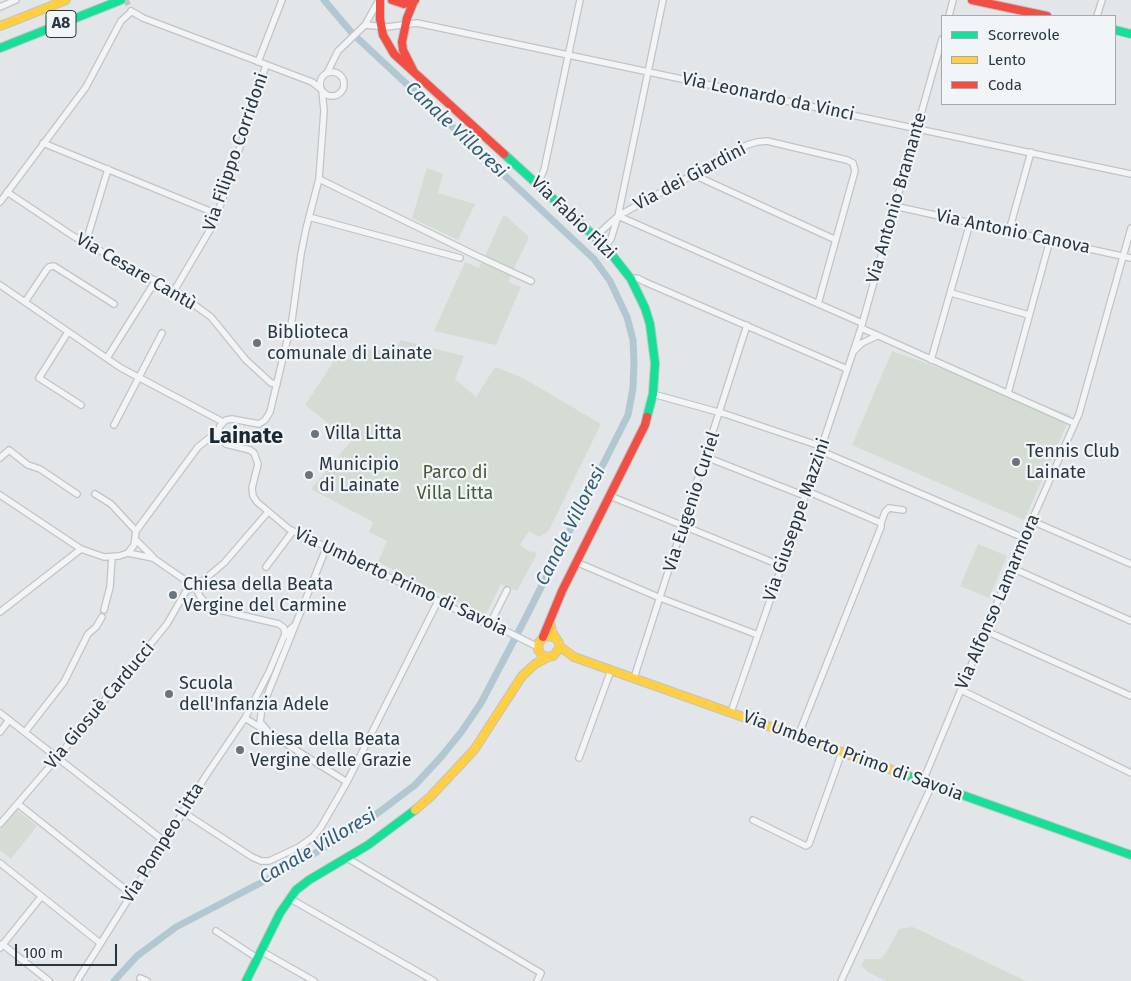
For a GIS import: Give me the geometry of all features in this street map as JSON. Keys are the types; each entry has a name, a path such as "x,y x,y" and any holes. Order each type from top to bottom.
{"main road":[{"name":"A8","path":"0,26 66,0"},
{"name":"A8","path":"0,48 121,0"},
{"name":"Via Fabio Filzi","path":"380,0 381,27 388,46 401,62 596,236 623,267 645,308 650,324 655,363 652,394 645,425 576,562 543,637"},
{"path":"392,0 404,4 417,0"},
{"name":"Via Fabio Filzi","path":"415,74 402,46 402,34 417,0"},
{"path":"972,0 1042,15"},
{"path":"1116,30 1131,34"},
{"path":"550,622 554,637"},
{"path":"246,981 289,898 304,884 347,858 403,820 438,790 474,750 519,680 535,664 551,656 559,646 558,640 548,635 538,642 535,664"},
{"name":"Via Umberto Primo di Savoia","path":"559,646 574,657"},
{"path":"536,648 551,656"},
{"name":"Via Umberto Primo di Savoia","path":"551,656 574,657 1131,855"}],"street":[{"path":"0,7 16,0"},
{"path":"258,62 282,0"},
{"path":"128,553 134,545 136,531 198,447 220,426 232,419 255,424 263,422 270,412 290,333 300,254 319,178 324,111 321,79 327,73 335,54 365,25 380,0"},
{"path":"536,182 540,179 544,170 580,0"},
{"path":"605,246 611,239 618,216 663,0"},
{"path":"949,15 953,0"},
{"path":"1097,15 1102,0"},
{"path":"0,202 86,87 121,21 131,11 143,18 312,82 328,96 335,96 341,93 344,87 343,78 337,73 327,73"},
{"name":"Via Leonardo da Vinci","path":"365,25 381,27 417,23 428,25 1131,174"},
{"name":"Via Antonio Bramante","path":"861,326 941,43"},
{"path":"335,54 337,73"},
{"name":"Via Filippo Corridoni","path":"174,291 205,240 217,214 266,65"},
{"path":"324,111 335,96"},
{"name":"Via dei Giardini","path":"596,236 618,216 747,146 767,141 850,160 856,171 818,304"},
{"path":"43,143 217,214"},
{"path":"1009,231 1031,152"},
{"path":"86,242 108,169"},
{"path":"694,175 836,240"},
{"path":"319,178 532,281"},
{"name":"Via Cesare Cantù","path":"7,192 86,242 174,291 210,317 246,360 271,383 277,384"},
{"name":"Via Antonio Canova","path":"894,206 1131,258"},
{"path":"618,216 818,304 877,336 1074,423"},
{"path":"309,217 460,258"},
{"path":"931,360 970,223"},
{"name":"Via Alfonso Lamarmora","path":"922,781 1024,538 1079,414 1131,228"},
{"path":"1008,393 1050,240"},
{"path":"25,302 50,267 54,266 114,304"},
{"path":"630,279 637,278 847,369"},
{"path":"106,358 156,280"},
{"path":"0,285 106,358 212,415 220,426"},
{"path":"951,293 1029,315"},
{"name":"Via Eugenio Curiel","path":"634,678 748,325"},
{"name":"Via Giuseppe Mazzini","path":"731,712 822,449 861,326"},
{"path":"68,332 39,378 81,405"},
{"path":"114,425 162,333"},
{"path":"853,352 862,344 877,336"},
{"path":"652,394 720,413 822,449 1024,538"},
{"name":"Via Umberto Primo di Savoia","path":"220,426 219,437 223,442 250,450 256,455 258,464 252,494 254,498 268,512 293,531 438,601 504,630 536,648"},
{"path":"0,458 9,450 28,465 40,469 77,494"},
{"path":"706,457 806,493 881,523"},
{"path":"95,494 111,504 136,531"},
{"path":"0,495 81,549 104,557 128,553 153,558"},
{"path":"610,496 782,566"},
{"path":"798,736 881,523 889,508 903,510"},
{"name":"Via Giosuè Carducci","path":"0,824 58,758 167,624 186,591 195,587 224,564 268,512"},
{"path":"1032,521 1131,564"},
{"path":"266,567 293,531"},
{"path":"135,539 153,558 195,587 207,604 215,609 279,624 284,628 287,636"},
{"name":"Via Pompeo Litta","path":"77,981 164,841 245,718 287,636 295,625 327,546"},
{"path":"0,612 81,549"},
{"path":"104,610 110,587 112,557"},
{"path":"576,562 661,598 758,635"},
{"path":"1012,568 1131,621"},
{"path":"490,624 507,590"},
{"path":"183,812 261,861 269,861 299,847 313,837 321,827 347,782 438,601"},
{"path":"25,732 64,682 88,634 96,627 102,617"},
{"path":"986,631 1131,696"},
{"name":"Via Pompeo Litta","path":"261,712 287,636"},
{"path":"579,758 611,670"},
{"path":"961,690 1131,773"},
{"path":"251,706 261,712 260,722 267,730"},
{"path":"0,713 164,841"},
{"path":"245,718 267,730 347,782"},
{"path":"0,732 9,720"},
{"path":"753,820 806,846 809,844 842,752"},
{"path":"842,981 932,785"},
{"path":"18,804 131,894"},
{"path":"347,858 541,973 537,981"},
{"path":"0,863 100,943"},
{"path":"41,897 1,945 49,981"},
{"path":"289,898 434,981"},
{"path":"216,932 314,981"},
{"path":"140,978 147,981"}],"green space":[{"path":"427,168 443,174 438,193 475,204 458,240 412,218"},
{"path":"503,216 506,216 529,237 514,269 485,256"},
{"path":"465,262 479,268 481,262 511,276 508,282 521,287 496,345 434,331"},
{"name":"Parco di Villa Litta","path":"401,340 464,356 455,379 476,397 495,367 523,378 601,424 548,532 539,537 529,531 520,545 537,554 517,591 501,584 485,616 378,562 387,541 369,532 373,522 311,489 351,441 305,405 336,358 358,360 363,349 394,351"},
{"path":"892,351 1071,415 1024,520 852,445"},
{"path":"978,544 1007,556 989,598 960,586"},
{"path":"17,810 37,826 11,859 0,850 0,829"},
{"path":"913,927 1026,981 885,981 868,972 861,965 865,959 881,959 899,929"}],"waterway":[{"name":"Canale Villoresi","path":"114,981 137,956 176,927 291,867 358,828 415,785 441,757 481,703 628,415 633,388 633,340 627,317 610,281 594,259 352,33 324,0"}],"tunnel":[{"path":"126,0 131,11"}],"traffic: fast":[{"path":"0,48 121,0"},
{"path":"1116,30 1131,34"},
{"path":"504,154 605,246 631,279 645,308 650,324 655,363 653,394 647,417"},
{"path":"906,775 1131,855"},
{"path":"246,981 280,913 296,890 309,880 368,845 415,810"}],"traffic: slow":[{"path":"0,26 66,0"},
{"path":"550,622 552,632 559,643 559,649 553,656 542,655 538,650 539,642 545,636 554,637"},
{"path":"559,646 574,657 906,775"},
{"path":"415,810 430,797 474,750 522,676 535,664 548,657"}],"traffic: jam":[{"path":"380,0 380,19 383,35 394,54 504,154"},
{"path":"392,0 404,4 415,0"},
{"path":"972,0 1042,15"},
{"path":"413,70 403,50 402,42 407,18 414,1"},
{"path":"543,637 562,591 645,425 647,417"}],"place":[{"name":"Biblioteca comunale di Lainate","path":"257,343"},
{"name":"Villa Litta","path":"315,434"},
{"name":"Tennis Club Lainate","path":"1016,462"},
{"name":"Municipio di Lainate","path":"309,475"},
{"name":"Chiesa della Beata Vergine del Carmine","path":"173,595"},
{"name":"Scuola dell'Infanzia Adele","path":"169,694"},
{"name":"Chiesa della Beata Vergine delle Grazie","path":"240,750"}],"district":[{"name":"Lainate","path":"246,437"}]}
